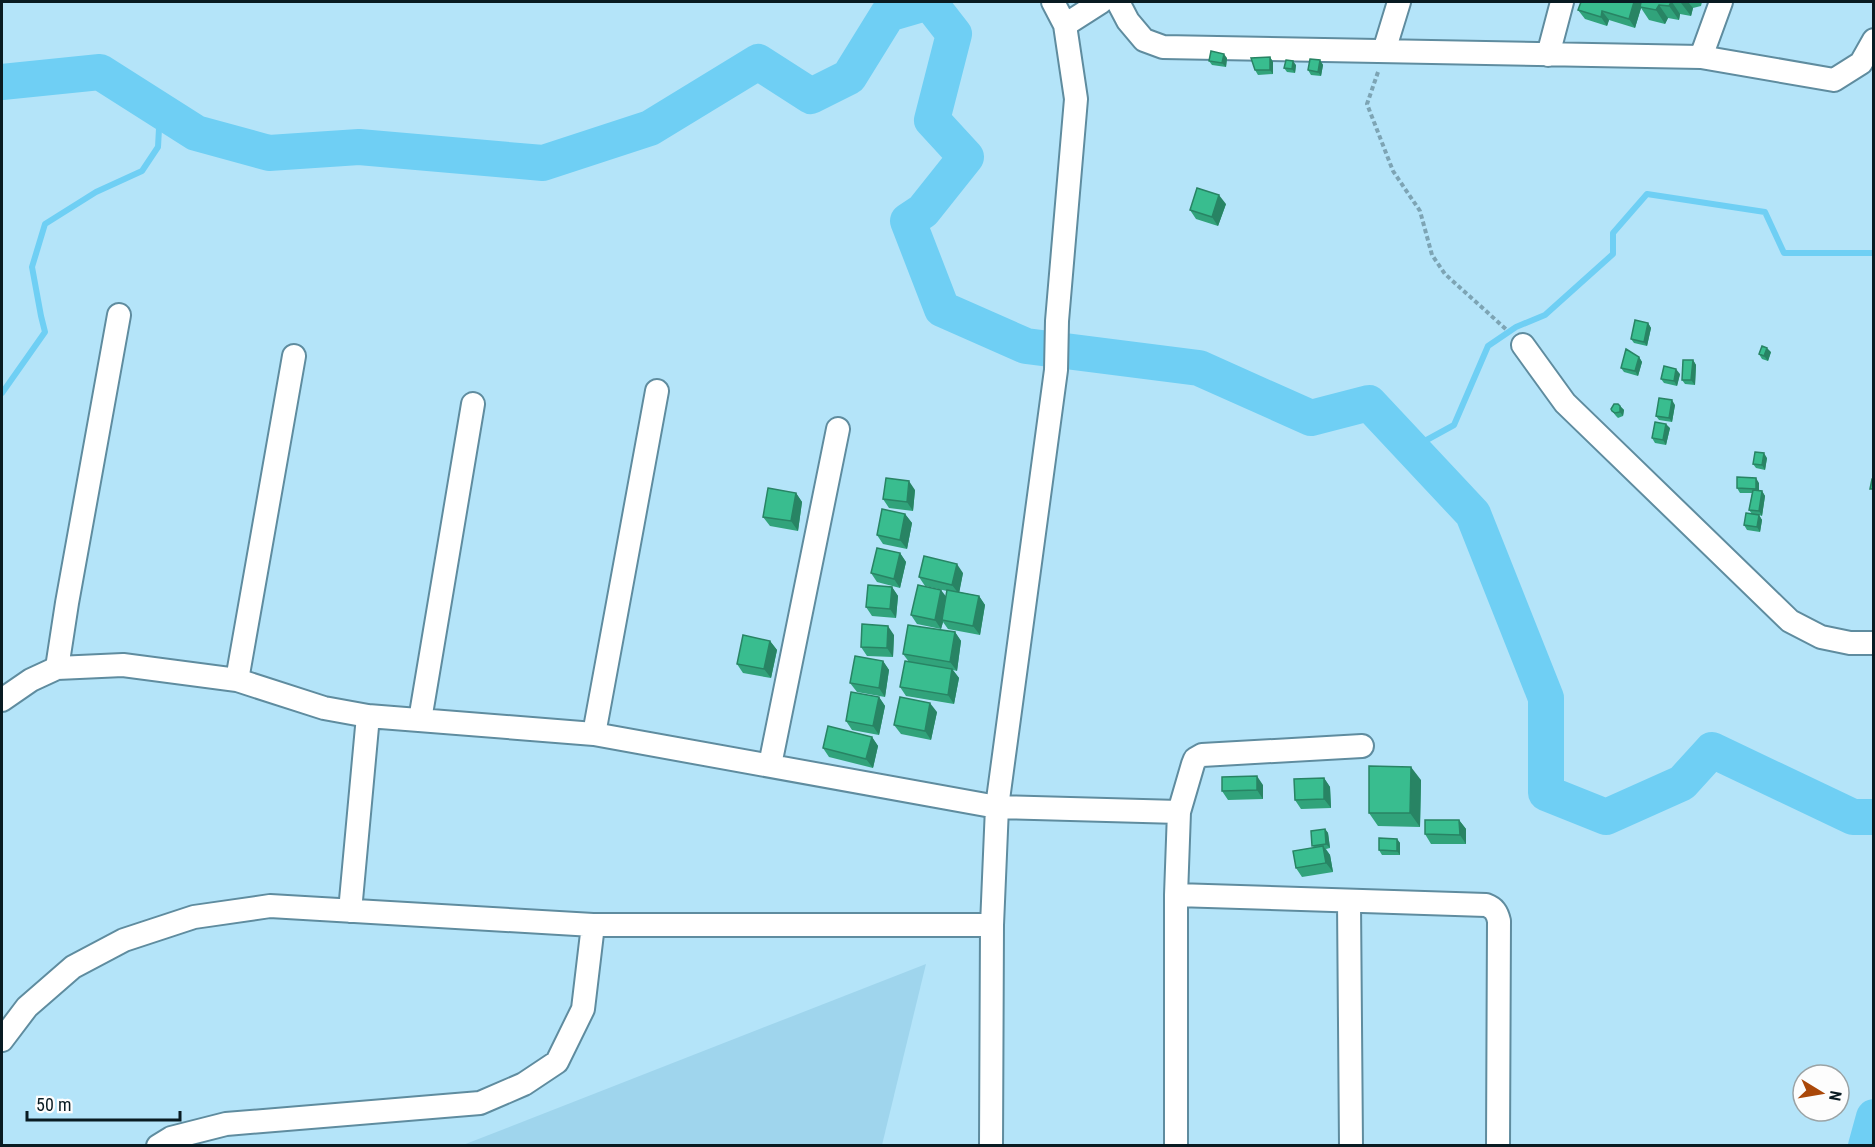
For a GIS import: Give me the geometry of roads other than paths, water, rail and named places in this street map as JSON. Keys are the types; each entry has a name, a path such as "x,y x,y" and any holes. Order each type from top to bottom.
{"street":[{"path":"991,1146 992,925 997,807 1056,370 1057,321 1076,99 1065,25 1053,2"},
{"path":"1065,25 1101,2"},
{"path":"1118,2 1128,21 1144,40 1163,47 1701,57 1834,80 1861,63 1874,40"},
{"path":"1384,51 1398,2"},
{"path":"1548,55 1562,2"},
{"path":"1701,57 1721,2"},
{"path":"57,668 118,315"},
{"path":"1523,345 1565,403 1790,621 1821,637 1850,643 1874,643"},
{"path":"237,680 294,356"},
{"path":"594,734 657,391"},
{"path":"420,720 474,404"},
{"path":"770,765 838,429"},
{"path":"2,700 32,680 57,668 123,665 237,680 324,708 368,716 594,734 997,807 1179,812"},
{"path":"350,911 368,716"},
{"path":"1176,1146 1176,895 1179,812 1195,759 1202,755 1362,746"},
{"path":"1176,895 1485,905 1495,911 1499,921 1498,1146"},
{"path":"1349,902 1351,1146"},
{"path":"2,1040 27,1007 73,967 124,940 194,917 270,906 593,925 992,925"},
{"path":"158,1146 171,1138 226,1124 480,1103 524,1084 557,1062 583,1009 593,925"}],"waterway":[{"path":"2,82 100,72 196,133 269,153 359,147 543,163 650,128 758,62 811,96 849,77 888,14 929,2 954,34 932,120 966,157 923,211 908,221 942,309 1026,346 1199,368 1311,418 1369,403 1473,514 1546,698 1546,793 1606,817 1682,783 1712,750 1853,817 1874,817"},
{"path":"2,393 45,332 32,267 45,224 96,192 142,171 158,147 160,110"},
{"path":"1412,448 1454,425 1488,346 1516,327 1545,315 1613,254 1613,233 1647,194 1765,212 1784,253 1874,253"},
{"path":"1866,1146 1874,1117"}]}
